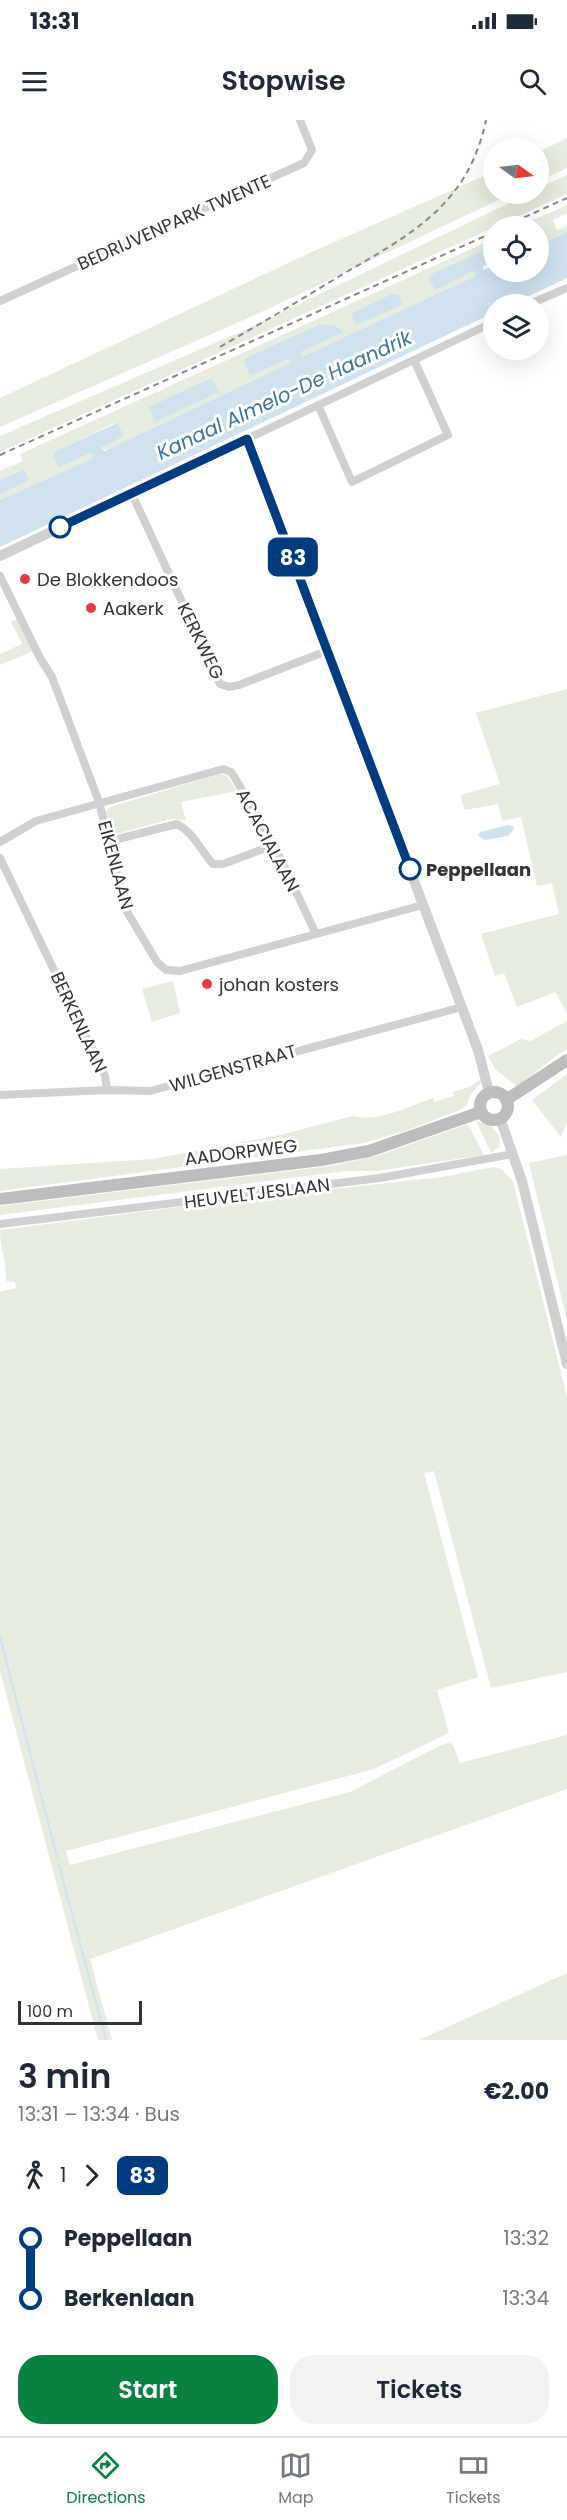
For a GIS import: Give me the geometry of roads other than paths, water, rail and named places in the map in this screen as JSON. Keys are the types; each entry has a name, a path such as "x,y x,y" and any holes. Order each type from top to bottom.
{"main road":[{"path":"506,1100 567,1060"},
{"path":"489,1092 502,1095 506,1100 507,1110 500,1118 492,1120 481,1112 481,1100 489,1092"},
{"name":"AADORPWEG","path":"0,1199 321,1160 369,1150 481,1112"}],"street":[{"name":"BEDRIJVENPARK TWENTE","path":"0,301 304,163 312,150 300,120"},
{"path":"549,296 567,288"},
{"path":"0,556 483,327"},
{"path":"318,405 352,482 448,435 414,360"},
{"path":"247,439 462,1006 478,1050 489,1092"},
{"name":"KERKWEG","path":"132,494 220,684 229,687 239,685 328,650"},
{"name":"EIKENLAAN","path":"0,576 52,677 99,802 126,910 157,962 166,970 180,971 423,905"},
{"name":"ACACIALAAN","path":"0,842 36,821 223,769 231,772 274,845 316,934"},
{"path":"110,841 177,824 187,829 213,864 223,864 274,845"},
{"name":"BERKENLAAN","path":"0,858 105,1076 107,1090"},
{"name":"WILGENSTRAAT","path":"0,1095 107,1090 150,1091 462,1006"},
{"path":"500,1118 522,1181 567,1364"},
{"name":"HEUVELTJESLAAN","path":"0,1224 380,1178 513,1154"}],"water":[{"name":"Kanaal Almelo-De Haandrik","path":"567,232 567,278 533,294 483,294 483,318 0,547 0,500 91,459 95,455 90,453 59,467 53,455 54,452 117,423 124,436 101,448 104,451 111,448 292,362 288,359 250,376 244,362 245,358 320,324 334,325 344,332 301,352 302,357 473,277 476,274 473,271 435,290 429,278 432,274 483,251 483,282 549,282 549,240"},
{"path":"392,294 398,294 402,305 356,325 352,318 353,313"},
{"path":"209,379 214,381 219,392 155,422 149,407"},
{"path":"24,469 29,481 0,494 0,480"},
{"path":"508,825 513,826 514,829 508,836 485,840 478,836 480,832"}],"waterway":[{"path":"0,1637 57,1857"},
{"path":"59,1865 106,2040"}],"railway":[{"path":"220,347 388,247 431,216 450,197 465,175 477,150 486,120"},
{"path":"527,216 567,198"},
{"path":"0,455 483,237"}],"place":[{"name":"De Blokkendoos","path":"25,579"},
{"name":"Aakerk","path":"91,608"},
{"name":"Peppellaan","path":"410,869"},
{"name":"johan kosters","path":"207,984"}]}
